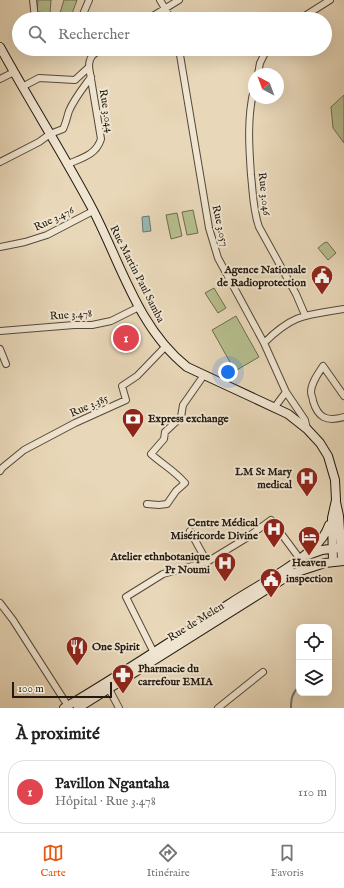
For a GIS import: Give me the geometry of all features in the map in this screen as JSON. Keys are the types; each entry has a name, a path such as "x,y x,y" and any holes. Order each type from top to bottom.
{"main road":[{"name":"Rue Martin Paul Samba","path":"0,47 93,210 139,307 165,347 174,357 187,367 288,414 307,429 320,443 328,456 335,480 336,500 332,518 331,562"},
{"path":"336,500 342,534 343,561"},
{"path":"301,558 321,540 327,532 332,518"},
{"path":"301,558 322,550 343,548"},
{"name":"Rue de Melen","path":"66,707 154,653 301,558"},
{"name":"Rue de Melen","path":"78,708 291,574 309,567 343,561"}],"street":[{"path":"33,0 34,12"},
{"path":"84,12 89,0"},
{"path":"160,0 167,12"},
{"path":"159,12 179,0"},
{"path":"311,12 330,0"},
{"path":"22,87 39,78 75,80 89,67 89,60 92,56"},
{"name":"Rue 3.057","path":"180,56 209,228 215,250 264,343 286,392 305,420 307,429"},
{"path":"259,68 264,56"},
{"name":"Rue 3.044","path":"68,164 91,154 99,146 101,139 89,67"},
{"path":"0,79 14,72"},
{"path":"0,162 39,142 50,134 63,130 73,103 91,77"},
{"name":"Rue 3.046","path":"252,104 249,148 255,216 259,227 296,294 305,315"},
{"name":"Rue 3.476","path":"0,247 25,242 47,235 93,210"},
{"name":"Rue 3.478","path":"0,331 92,325 111,321 139,307"},
{"path":"264,343 283,326 305,315 344,309"},
{"name":"Rue 3.385","path":"0,471 24,450 76,423 126,400 122,386 137,376 165,347"},
{"path":"0,349 6,364"},
{"path":"344,396 323,366 315,379 311,392 316,412 324,418 330,419 344,417"},
{"path":"147,504 167,504 176,491 185,483 176,473 151,454 164,439 165,432 180,417 184,405 204,375"},
{"path":"274,408 286,392"},
{"path":"154,653 126,597 163,574 207,562 248,537 271,520 301,558"},
{"path":"190,531 207,562"},
{"path":"0,603 13,620 66,707"},
{"path":"218,708 263,672"},
{"path":"109,689 119,708"}],"green space":[{"path":"38,0 51,0 50,12 37,12"},
{"path":"64,0 77,0 73,12 60,12"},
{"path":"344,95 344,143 333,128 331,107"},
{"path":"193,210 198,233 187,235 182,212"},
{"path":"177,213 182,236 171,239 166,215"},
{"path":"327,242 336,253 328,260 318,248"},
{"path":"214,288 226,308 218,313 205,293"},
{"path":"236,316 259,357 235,371 212,330"}],"water":[{"path":"149,216 151,231 143,232 142,217"}],"waterway":[{"path":"291,708 292,696 296,691"}],"place":[{"name":"Agence Nationale de Radioprotection","path":"322,296"},
{"name":"Pavillon Ngantaha","path":"126,338"},
{"name":"Express exchange","path":"133,438"},
{"name":"LM St Mary medical","path":"307,498"},
{"name":"Centre Médical Miséricorde Divine","path":"274,548"},
{"name":"Heaven","path":"309,556"},
{"name":"Atelier ethnbotanique Pr Noumi","path":"225,582"},
{"name":"inspection","path":"271,598"},
{"name":"One Spirit","path":"77,666"},
{"name":"Pharmacie du carrefour EMIA","path":"123,694"}]}
